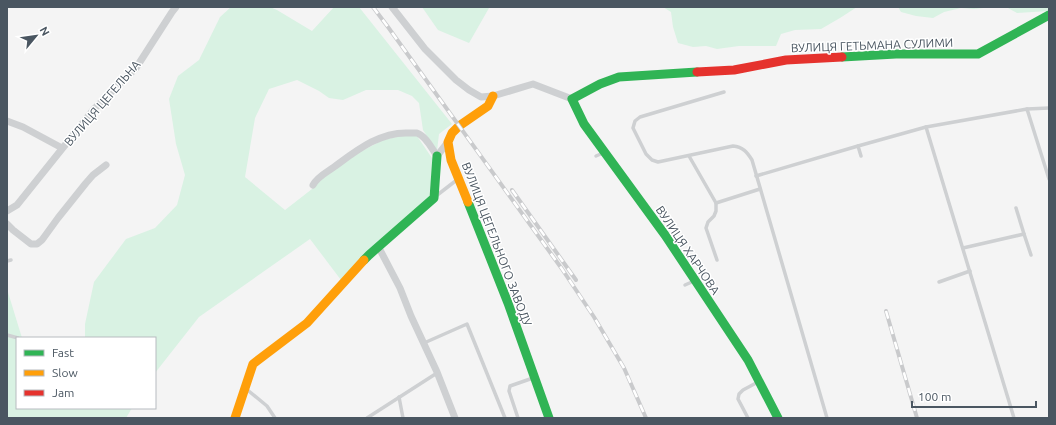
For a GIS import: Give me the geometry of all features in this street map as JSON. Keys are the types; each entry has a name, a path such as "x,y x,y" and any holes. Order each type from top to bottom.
{"street":[{"name":"ВУЛИЦЯ ЦЕГЕЛЬНА","path":"7,212 17,205 94,109 136,68 176,7"},
{"path":"392,7 425,49 456,80 469,90 481,96 493,96 533,84 572,99"},
{"name":"ВУЛИЦЯ ГЕТЬМАНА СУЛИМИ","path":"572,99 619,77 734,70 786,60 896,54 978,54 1049,16"},
{"path":"436,156 448,142 452,133 459,126 488,106 493,96"},
{"name":"ВУЛИЦЯ ХАРЧОВА","path":"572,99 600,154 665,235 748,360 778,418"},
{"path":"7,121 23,127 62,148"},
{"path":"235,418 253,364 307,323 378,246 434,198 436,156 425,139 418,134 401,133 382,137 360,148 325,174 313,185"},
{"name":"ВУЛИЦЯ ЦЕГЕЛЬНОГО ЗАВОДУ","path":"448,142 452,160 508,303 549,418"},
{"path":"7,224 31,244 37,244 42,240 86,183 93,175 106,165"},
{"path":"378,246 400,288 437,372 455,418"}],"lane":[{"path":"724,92 640,117 635,121 633,128 646,154 652,160 658,162 733,146 739,146 748,153 752,160 827,418"},
{"path":"756,176 926,127 1027,109 1049,108"},
{"path":"1027,109 1049,178"},
{"path":"926,127 1014,418"},
{"path":"858,146 861,156"},
{"path":"689,156 716,203 716,211 714,216 708,222 706,228 717,260"},
{"path":"434,198 459,178"},
{"path":"716,203 760,189"},
{"path":"1016,208 1031,255"},
{"path":"963,248 1024,234"},
{"path":"939,282 970,271"},
{"path":"685,286 695,280"},
{"path":"424,343 467,324 505,418"},
{"path":"367,418 437,372"},
{"path":"518,418 509,391 510,386 534,378"},
{"path":"748,418 738,400 739,394 759,381"},
{"path":"244,388 267,406 275,418"},
{"path":"399,397 403,418"}],"green space":[{"path":"231,7 270,7 312,31 334,7 359,7 452,124 439,134 437,151 423,130 419,103 412,96 398,90 366,90 343,100 329,98 297,80 269,89 255,118 245,177 285,210 312,189 326,175 360,152 383,140 401,136 417,136 434,161 429,197 341,280 310,239 199,317 156,372 156,337 85,337 85,324 94,282 126,239 155,228 177,205 185,175 176,144 169,99 178,76 199,60 220,17"},
{"path":"422,7 492,7 489,8 469,43 438,30"},
{"path":"663,7 857,7 821,29 795,30 781,34 776,46 739,46 717,49 706,46 693,47 678,43 673,27 671,12"},
{"path":"898,7 993,7 974,9 961,8 944,12 933,18 901,12"},
{"path":"1006,7 1049,7 1049,11 1017,13"},
{"path":"7,289 22,337 16,337 16,409 131,409 126,418 7,418"}],"railway":[{"path":"373,7 562,269 594,317 624,368 646,418"},
{"path":"512,190 576,280"},
{"path":"886,311 917,418"}],"traffic: fast":[{"path":"842,57 896,54 978,54 1049,15"},
{"path":"697,72 619,77 600,84 572,99 584,124 665,235 748,360 778,418"},
{"path":"364,260 434,198 437,156"},
{"path":"468,202 508,303 549,418"}],"traffic: slow":[{"path":"468,202 451,160 448,142 452,133 459,126 488,106 493,96"},
{"path":"235,418 253,364 307,323 364,260"}],"traffic: jam":[{"path":"697,72 734,70 786,60 842,57"}]}
